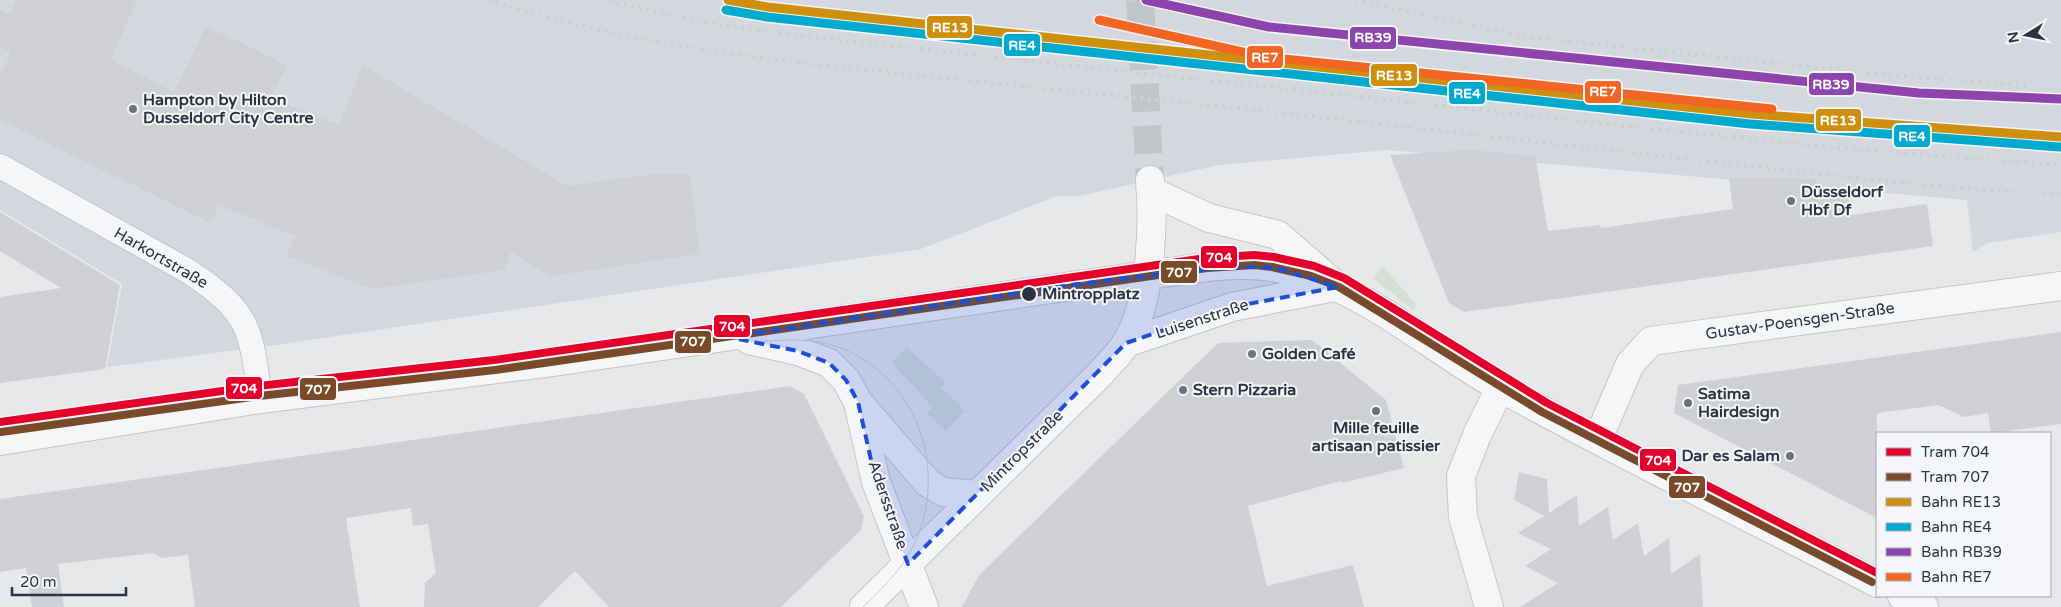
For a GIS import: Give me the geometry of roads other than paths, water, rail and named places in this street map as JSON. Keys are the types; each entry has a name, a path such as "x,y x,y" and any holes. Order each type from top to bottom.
{"street":[{"name":"Harkortstraße","path":"0,166 188,271 215,289 237,311 250,333 260,399"},
{"name":"Mintropstraße","path":"864,607 1100,373 1126,343 1139,312 1147,276 1151,238 1151,185 1209,218 1278,234 1338,287"},
{"path":"0,441 260,399 545,364 1029,291 1247,266 1277,268 1338,287 1396,320 1500,388 1876,582"},
{"name":"Gustav-Poensgen-Straße","path":"1598,439 1630,364 1651,341 2061,286"},
{"name":"Luisenstraße","path":"1126,343 1183,326 1232,307 1338,287"},
{"name":"Adersstraße","path":"728,337 798,351 829,363 846,380 858,402 935,489 943,492 977,495"},
{"path":"1489,607 1463,517 1461,476 1476,435 1500,388"},
{"name":"Adersstraße","path":"858,402 876,482 924,607"},
{"path":"1904,597 1924,607"}],"tunnel":[{"path":"1140,0 1150,180"}],"tram line":[{"name":"704","path":"0,422 258,386 494,360 1206,258 1254,255 1274,257 1314,266 1344,278 1547,403 1876,572"},
{"name":"707","path":"1,432 259,396 495,370 1207,268 1254,265 1311,276 1339,287 1542,412 1872,582"},
{"path":"758,342 790,340 821,342 841,348 869,363 891,383 909,407 921,434 927,464 928,494 922,524 910,552 900,567 863,607"}],"railway":[{"path":"489,0 542,16 629,37 719,52 818,65 1283,113 1882,181 1998,191 2061,193"},
{"path":"602,0 721,25 792,35 1700,134 1872,151 2061,165"},
{"path":"1355,0 1527,37 1879,74 2030,86"}],"rail line":[{"name":"RE13","path":"728,0 768,7 1751,114 2061,137"},
{"name":"RB39","path":"1146,0 1269,27 1919,93 2061,99"},
{"name":"RE4","path":"726,10 767,17 1750,124 2060,147"},
{"name":"RE7","path":"1099,20 1265,57 1772,109"}],"place":[{"name":"Hampton by Hilton Dusseldorf City Centre","path":"133,109"},
{"name":"Düsseldorf Hbf Df","path":"1791,201"},
{"name":"Mintropplatz","path":"1029,294"},
{"name":"Golden Café","path":"1252,354"},
{"name":"Stern Pizzaria","path":"1183,390"},
{"name":"Satima Hairdesign","path":"1688,403"},
{"name":"Mille feuille artisaan patissier","path":"1376,411"},
{"name":"Dar es Salam","path":"1790,456"}]}
